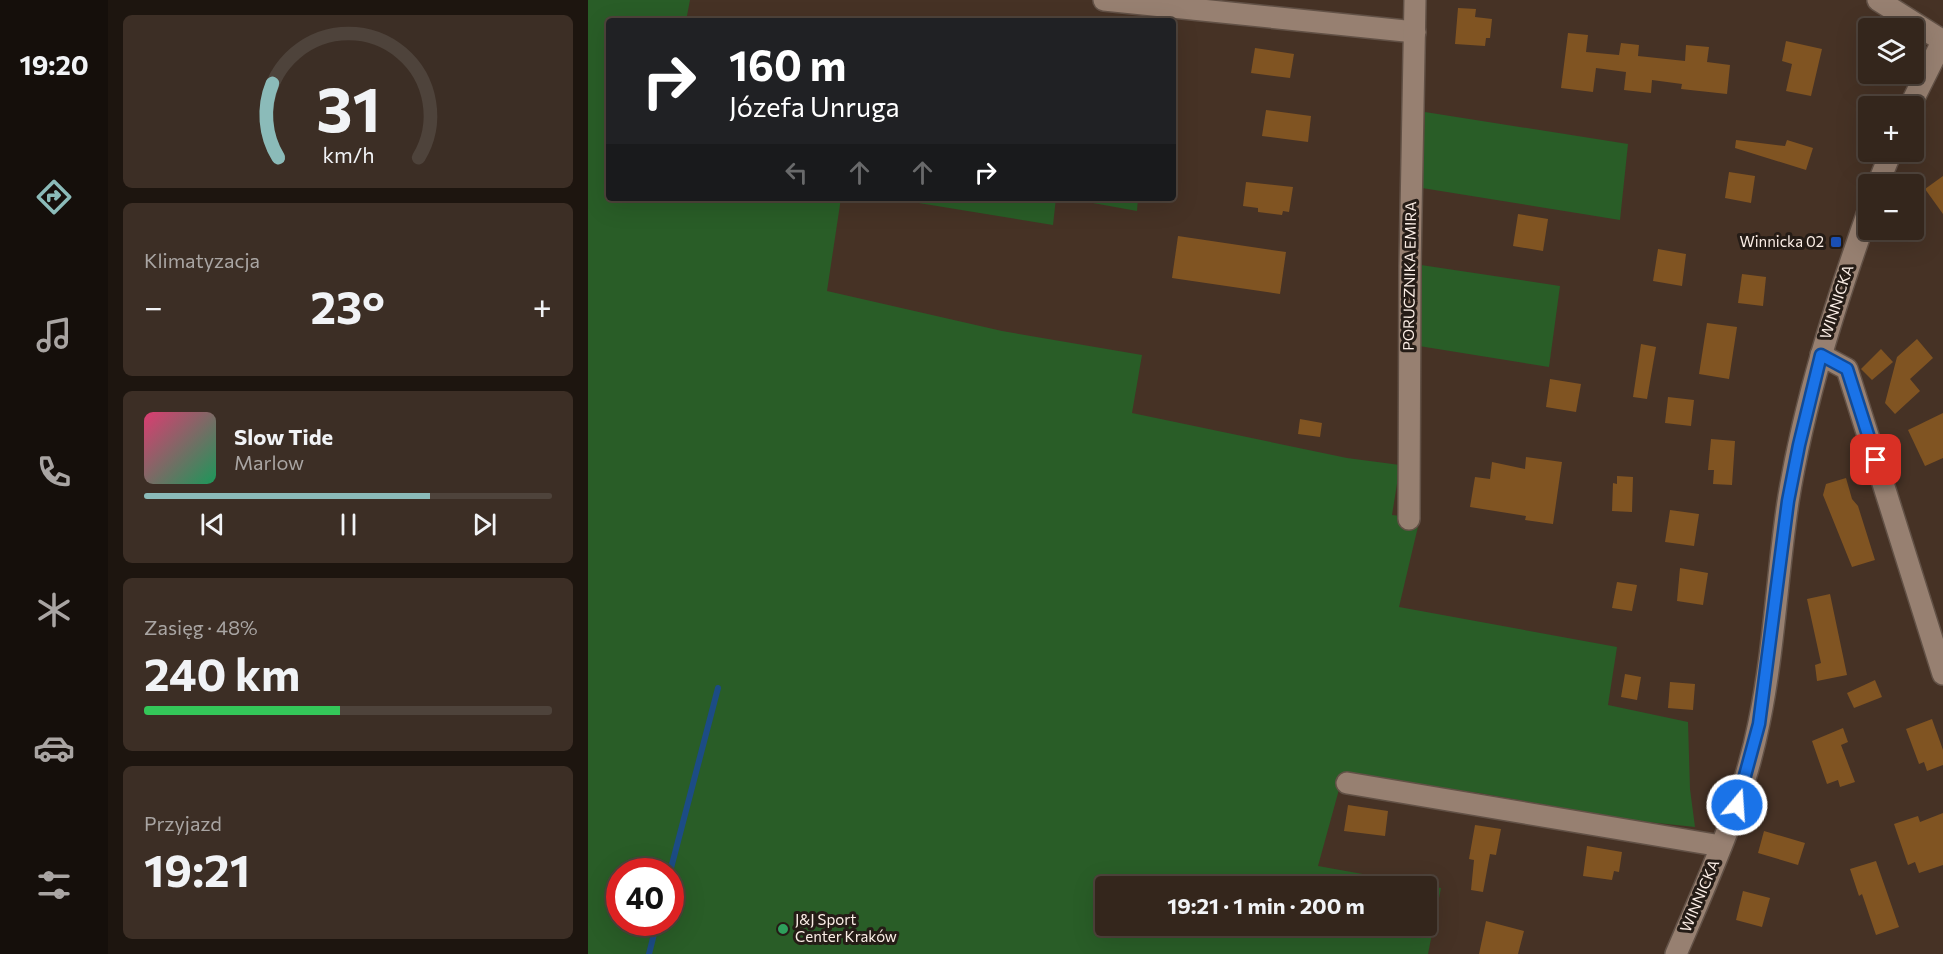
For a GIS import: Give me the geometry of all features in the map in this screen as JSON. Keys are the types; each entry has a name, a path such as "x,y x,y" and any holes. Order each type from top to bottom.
{"street":[{"path":"1104,0 1415,32"},
{"name":"PORUCZNIKA EMIRA","path":"1409,519 1415,0"},
{"path":"1878,0 1943,40 1915,96"},
{"name":"WINNICKA","path":"1676,954 1721,846 1747,772 1759,724 1788,501 1804,423 1821,355 1858,240"},
{"path":"1821,355 1847,369 1942,667"},
{"path":"1347,783 1721,846"}],"green space":[{"path":"588,0 690,0 687,18 606,18 606,201 841,201 827,291 1002,331 1142,355 1132,413 1347,458 1400,465 1392,515 1420,518 1399,607 1617,647 1608,705 1688,722 1690,789 1695,827 1638,821 1479,793 1343,775 1318,866 1374,876 1095,876 1095,936 1432,936 1428,954 588,954"},
{"path":"1425,112 1628,144 1620,220 1422,188"},
{"path":"906,201 1056,201 1053,225"},
{"path":"1082,201 1138,201 1137,211"},
{"path":"1421,265 1560,286 1549,367 1419,346"},
{"path":"1437,887 1441,888 1437,908"}],"building":[{"path":"1458,8 1476,9 1475,17 1492,19 1490,38 1486,38 1485,46 1455,44"},
{"path":"1568,33 1588,35 1586,52 1619,55 1621,43 1639,45 1638,56 1685,61 1686,45 1709,47 1707,62 1730,65 1727,94 1681,89 1682,84 1652,80 1651,93 1624,90 1626,72 1596,68 1593,92 1561,88"},
{"path":"1786,41 1822,49 1811,96 1786,91 1792,64 1782,61"},
{"path":"1255,48 1294,54 1290,78 1251,73"},
{"path":"1266,110 1311,116 1308,142 1262,136"},
{"path":"1736,140 1785,146 1787,140 1813,148 1806,170 1735,148"},
{"path":"1729,172 1755,176 1751,203 1725,198"},
{"path":"1943,176 1943,214 1925,189"},
{"path":"1246,182 1293,187 1289,212 1283,211 1282,215 1258,212 1258,208 1243,206"},
{"path":"1518,214 1548,219 1543,251 1513,246"},
{"path":"1178,236 1286,252 1280,294 1172,278"},
{"path":"1658,249 1686,254 1682,286 1653,281"},
{"path":"1742,274 1766,277 1763,306 1738,303"},
{"path":"1707,323 1737,327 1729,379 1699,374"},
{"path":"1917,339 1933,358 1910,379 1920,391 1895,414 1885,403 1897,357"},
{"path":"1641,344 1656,347 1647,399 1633,397"},
{"path":"1881,349 1893,362 1872,380 1861,369"},
{"path":"1550,379 1581,384 1576,412 1546,407"},
{"path":"1668,397 1694,400 1691,426 1665,423"},
{"path":"1943,413 1943,458 1925,466 1908,430"},
{"path":"1300,419 1322,423 1320,437 1298,434"},
{"path":"1711,439 1735,441 1732,485 1713,484 1714,470 1708,470"},
{"path":"1526,457 1562,462 1553,524 1525,520 1526,516 1470,507 1475,477 1490,479 1492,462 1525,469"},
{"path":"1617,476 1633,477 1632,512 1612,511 1613,483 1617,484"},
{"path":"1846,478 1852,499 1858,506 1875,560 1852,567 1823,495 1826,484"},
{"path":"1670,510 1699,514 1694,546 1665,542"},
{"path":"1680,568 1708,573 1703,605 1677,601"},
{"path":"1617,582 1637,585 1632,611 1612,608"},
{"path":"1830,594 1847,675 1817,681 1815,665 1821,663 1807,599"},
{"path":"1625,674 1641,677 1637,700 1621,697"},
{"path":"1875,680 1882,697 1854,708 1847,693"},
{"path":"1670,682 1695,684 1693,710 1668,708"},
{"path":"1932,719 1943,750 1943,765 1927,771 1924,762 1919,764 1906,729"},
{"path":"1843,728 1848,742 1841,745 1855,782 1840,787 1838,780 1827,784 1812,741"},
{"path":"1348,805 1388,811 1385,836 1344,831"},
{"path":"1943,813 1943,865 1919,873 1915,862 1908,865 1894,824 1918,816 1920,822"},
{"path":"1475,825 1501,829 1496,855 1490,854 1483,892 1471,890 1474,860 1469,859"},
{"path":"1764,831 1805,843 1798,865 1758,853"},
{"path":"1587,846 1622,852 1619,872 1614,871 1612,880 1583,876"},
{"path":"1876,861 1899,927 1876,935 1862,894 1859,896 1850,869"},
{"path":"1743,891 1770,898 1762,927 1736,920"},
{"path":"1486,921 1524,931 1518,954 1479,954"}],"waterway":[{"path":"674,858 718,688"},
{"path":"649,954 654,936"}],"place":[{"name":"Winnicka 02","path":"1836,242"},
{"name":"J&J Sport Center Kraków","path":"783,929"}],"route":[{"path":"1737,805 1759,724 1767,678 1788,501 1811,390 1821,355 1847,369 1876,460"}]}
